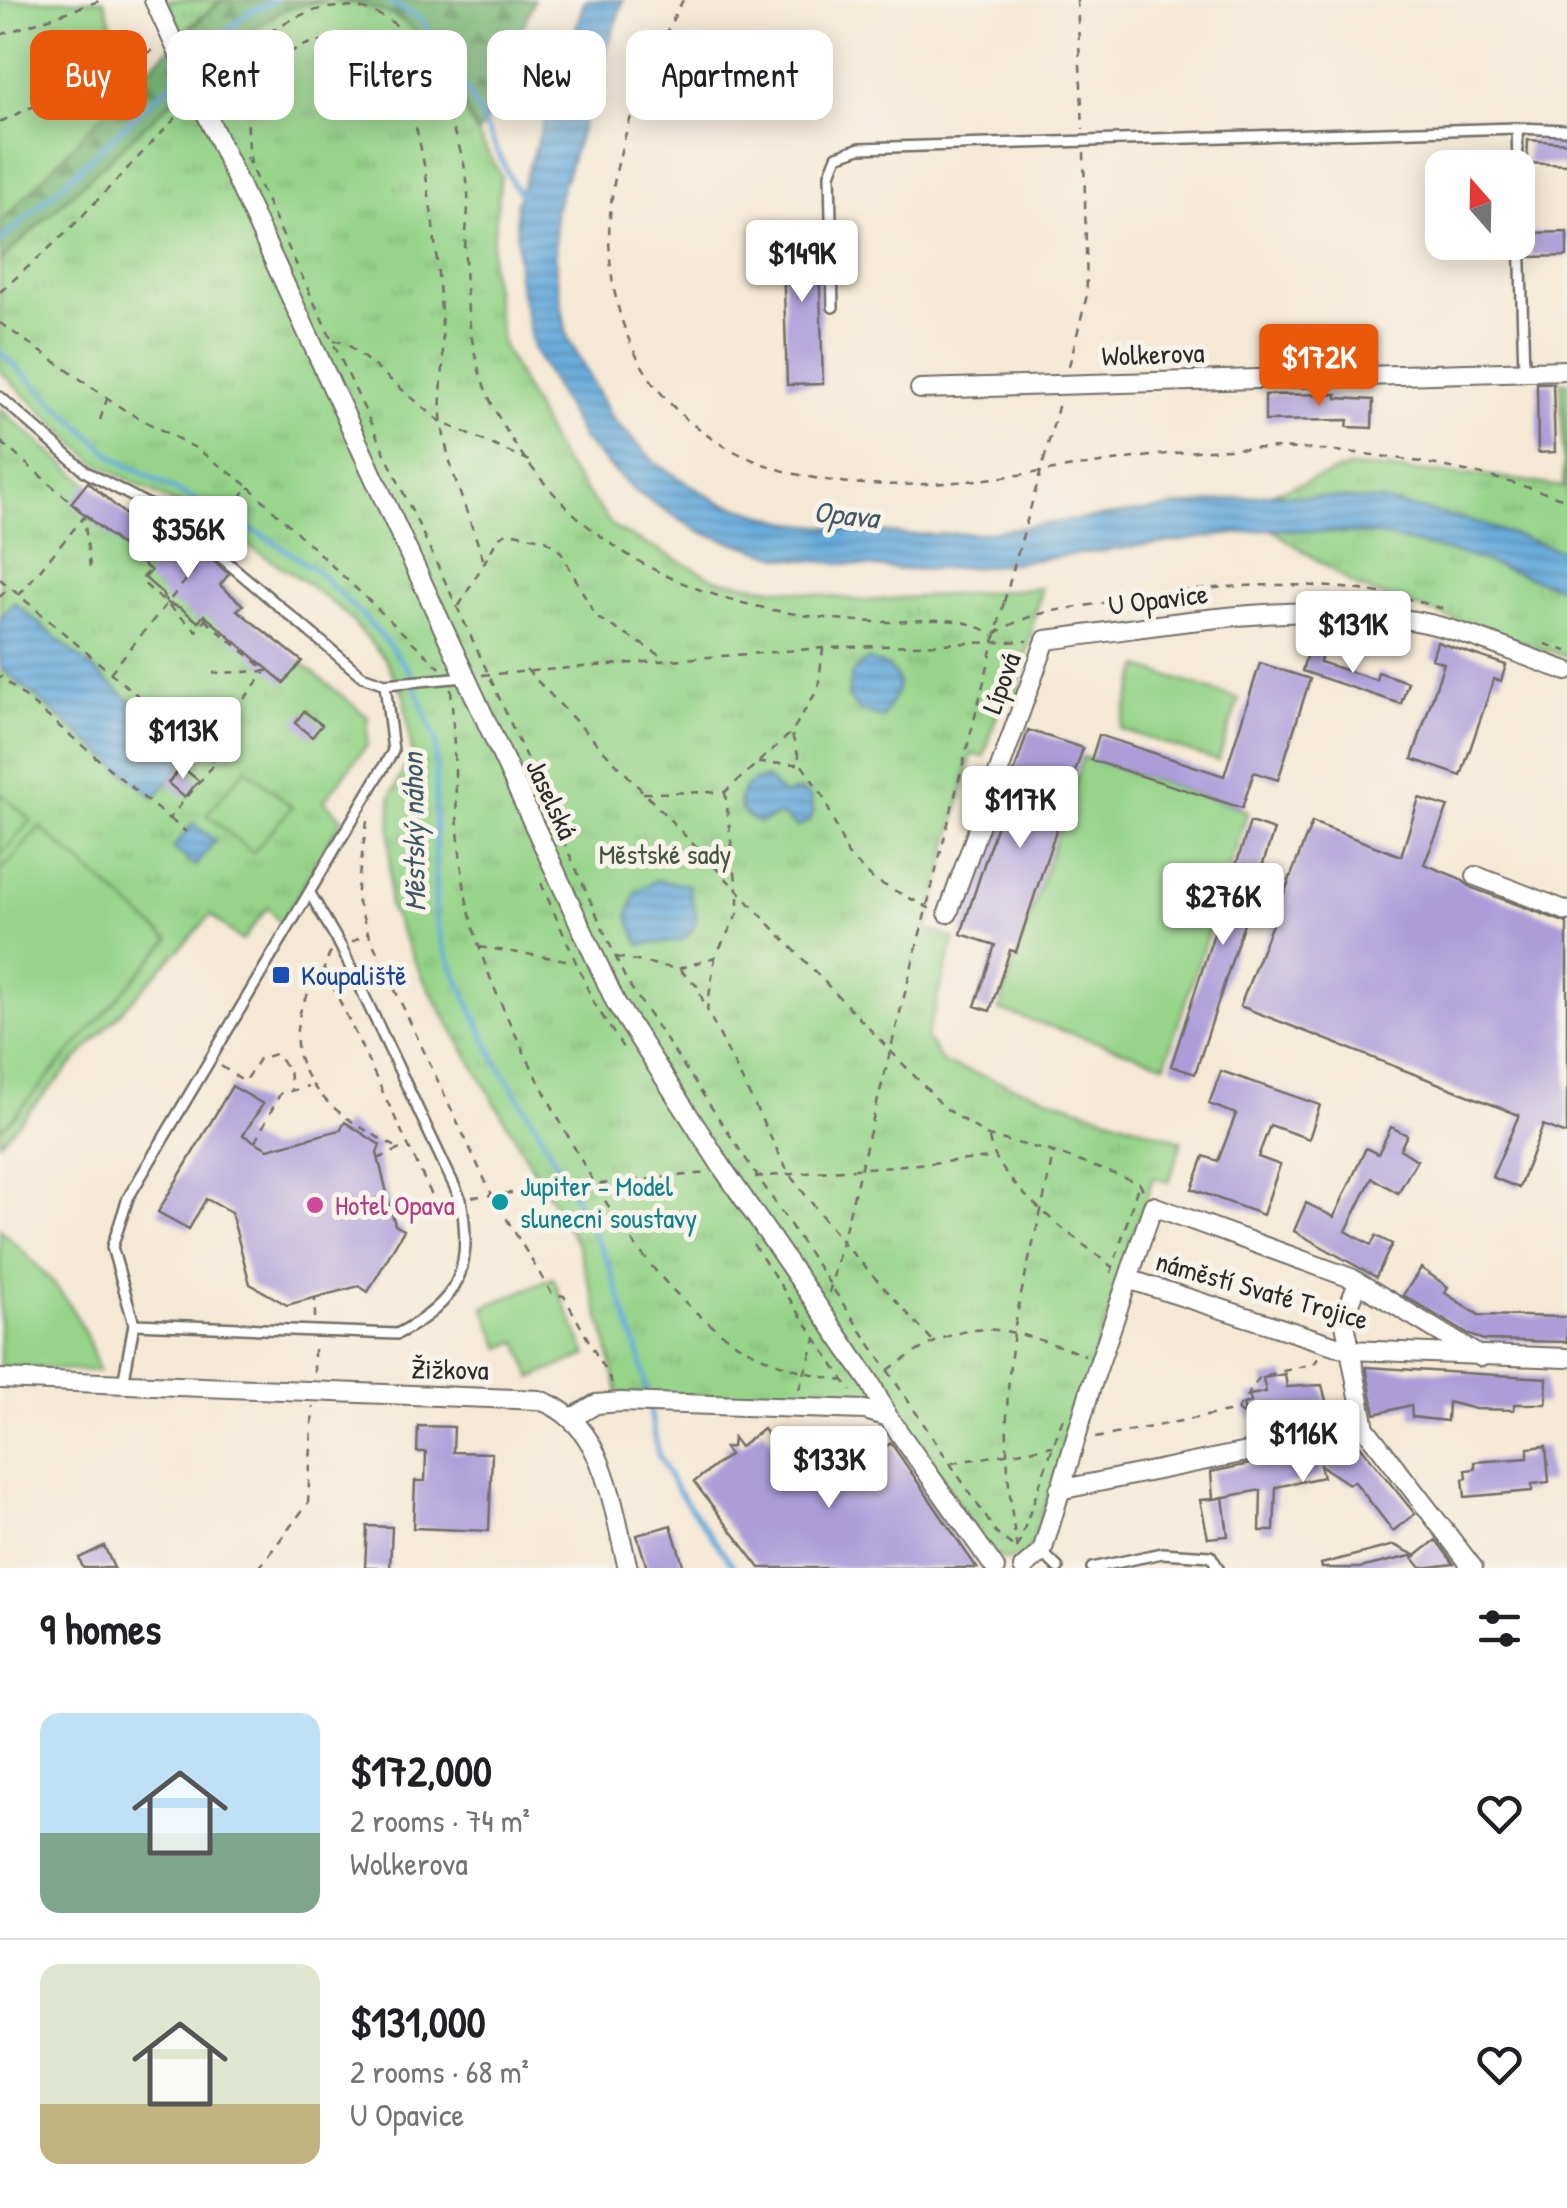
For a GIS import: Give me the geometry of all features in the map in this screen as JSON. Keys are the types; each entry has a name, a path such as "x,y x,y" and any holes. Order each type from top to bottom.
{"street":[{"name":"Jaselská","path":"154,0 168,30"},
{"name":"Jaselská","path":"209,120 458,678 616,1003 724,1170 870,1382 888,1417 995,1568"},
{"name":"Wolkerova","path":"920,388 1567,370"},
{"name":"U Opavice","path":"1046,640 1267,613 1332,610 1424,623 1567,671"},
{"name":"Lípová","path":"948,914 1046,640"},
{"path":"1476,876 1567,911"},
{"name":"náměstí Svaté Trojice","path":"1042,1552 1100,1361 1120,1273 1152,1206 1358,1283 1481,1357"},
{"name":"náměstí Svaté Trojice","path":"1120,1273 1349,1350 1481,1357"},
{"path":"1358,1283 1344,1318 1365,1428 1473,1568"},
{"path":"1481,1357 1567,1358"},
{"name":"Žižkova","path":"0,1380 539,1400 574,1417"},
{"path":"628,1568 624,1519 595,1451 574,1417 596,1404 865,1410 888,1417"},
{"path":"1058,1490 1365,1428"},
{"path":"1023,1568 1042,1552"}],"lane":[{"path":"1516,128 1524,371"},
{"path":"833,308 830,174 836,156 860,148 1516,128 1567,130"},
{"path":"0,397 86,472 177,520 362,676 385,684 458,678"},
{"path":"123,1386 134,1324 112,1247 128,1198 393,751 385,684"},
{"path":"134,1324 397,1334 431,1316 458,1284 468,1244 461,1200 342,947 311,895"},
{"path":"1042,1552 1058,1568"},
{"path":"1092,1568 1162,1554 1211,1556 1218,1568"}],"path":[{"path":"0,35 102,0"},
{"path":"795,1403 844,1244 991,642 1088,295 1077,0"},
{"path":"268,30 326,6 369,10 400,29 438,96 460,148 468,192 464,255 476,360 496,409 530,461 568,506 606,540 670,578 756,609 876,622 973,620 993,635"},
{"path":"294,49 319,40 341,40 370,50 396,72 418,134 424,176 444,356 441,422 484,562"},
{"path":"0,122 167,44"},
{"path":"0,292 67,232 169,120"},
{"path":"248,120 251,166 458,608 626,980 998,1535 1017,1549"},
{"path":"0,322 108,398 197,449 248,486 458,678 466,899 479,947 508,1021 594,1187 640,1252 695,1309 754,1353 804,1373 845,1382"},
{"path":"331,340 345,342 441,422 530,461"},
{"path":"100,420 108,398"},
{"path":"1,442 149,570 141,581 197,631 206,619 267,671"},
{"path":"110,673 212,548 230,510 248,486"},
{"path":"84,517 90,567"},
{"path":"18,596 84,517"},
{"path":"458,608 499,537 509,532 546,540 561,552 596,617 666,658"},
{"path":"0,579 216,762 169,818"},
{"path":"993,635 1020,617 1145,596 1248,586 1342,590 1439,608"},
{"path":"0,597 9,587"},
{"path":"458,678 666,658 1046,640"},
{"path":"642,793 724,792 791,733 818,689 823,648"},
{"path":"526,669 945,1108 988,1136 1052,1152 1140,1184 1152,1206"},
{"path":"213,673 267,671"},
{"path":"203,750 267,671"},
{"path":"0,676 186,832"},
{"path":"791,733 801,764 822,794 848,855 874,880 926,909 948,914"},
{"path":"757,762 801,764"},
{"path":"706,1010 714,956 738,912 724,792"},
{"path":"373,811 365,825 356,896 368,934 491,1192 552,1294 564,1296 621,1402"},
{"path":"368,934 328,954 303,1004 298,1029 299,1057 309,1085 327,1105 402,1150"},
{"path":"479,947 576,961 616,957 678,969 714,956"},
{"path":"324,968 437,1205"},
{"path":"678,969 697,986 789,1174 844,1244 932,1340"},
{"path":"211,1059 244,1082 259,1059 276,1054 289,1068 291,1089"},
{"path":"255,1142 280,1094 309,1085"},
{"path":"988,1136 992,1158 1044,1211 1120,1273"},
{"path":"378,1159 408,1145"},
{"path":"1017,1549 1005,1454 1014,1331 1044,1211 1052,1152"},
{"path":"392,1214 491,1192 584,1188 724,1170 755,1177 992,1158"},
{"path":"1107,1285 1120,1273 1140,1184"},
{"path":"259,1568 308,1503 315,1298"},
{"path":"851,1391 932,1340 974,1328 1014,1331 1100,1361"},
{"path":"950,1463 1236,1410 1260,1377 1316,1363 1325,1343"},
{"path":"1017,1549 1066,1410"},
{"path":"1236,1410 1258,1429 1284,1434 1287,1446"}],"green space":[{"path":"0,0 104,0 113,30 30,30 30,120 97,120 0,223"},
{"path":"167,0 222,0 184,30"},
{"path":"222,0 327,0 283,10 252,30 190,30"},
{"name":"Městské sady","path":"327,0 376,5 418,29 314,30 314,120 467,120 467,116 501,176 490,264 502,344 560,458 614,528 718,580 863,601 1041,588 1016,700 1002,698 984,757 972,754 928,929 955,939 926,1038 943,1063 1182,1141 1169,1182 1153,1178 1032,1546 1023,1557 1004,1560 988,1548 892,1402 618,1393 604,1330 577,1244 422,977 389,906 391,796 412,754 404,695 385,659 345,613 305,582 229,533 94,461 0,371 0,261 167,105 167,120 294,120 294,30 252,30 283,10"},
{"path":"333,0 534,0 522,30 487,30 487,119 478,133 467,112 467,30 413,30 390,15"},
{"path":"167,51 167,105 0,261 0,223 97,120 147,120 147,69"},
{"path":"1561,382 1567,382 1567,553 1473,521 1383,501 1270,494 1350,467 1491,476 1564,487"},
{"path":"0,409 150,537 156,531 178,550 187,539 229,574 220,585 243,605 238,611 368,717 367,745 324,801 342,818 281,924 268,907 242,941 211,915 0,1142"},
{"path":"1271,529 1378,535 1464,555 1567,590 1567,657 1359,588"},
{"path":"1140,667 1239,699 1218,761 1120,729"},
{"path":"1083,757 1248,811 1165,1064 999,1010"},
{"path":"246,768 292,807 252,853 207,814"},
{"path":"0,793 31,820 0,856"},
{"path":"40,827 169,940 4,1127 0,1124 0,873"},
{"path":"0,1229 48,1277 72,1308 99,1371 0,1367"},
{"path":"553,1278 587,1355 532,1378 518,1341 501,1348 484,1307"}],"water":[{"path":"585,0 623,0 606,52 606,30 575,30"},
{"path":"545,120 584,120 555,210 556,272 567,336 611,417 657,464 717,501 791,523 908,535 978,533 1270,494 1383,501 1473,521 1567,553 1567,590 1464,555 1378,535 1271,529 981,567 906,570 784,558 700,532 633,490 583,440 533,348 518,277 516,205"},
{"path":"14,602 192,753 155,798 0,667 0,618"},
{"path":"868,659 889,668 898,681 896,694 883,718 859,711 848,696 852,673"},
{"path":"766,778 784,795 799,790 810,796 814,811 810,821 797,827 780,815 760,823 750,819 740,806 742,791 756,780"},
{"path":"193,823 215,841 195,866 173,848"},
{"path":"656,880 689,885 696,912 694,927 689,935 674,942 640,945 628,917 635,893"}],"building":[{"path":"1528,140 1567,143 1567,165 1535,163 1535,150 1528,150"},
{"path":"818,225 823,384 787,385 782,226"},
{"path":"1567,232 1567,256 1535,257 1535,233"},
{"path":"1537,383 1553,383 1555,452 1538,453"},
{"path":"1337,394 1337,398 1373,400 1372,428 1347,427 1348,420 1265,421 1265,395"},
{"path":"88,482 151,537 156,531 178,550 187,539 229,574 220,585 243,605 237,610 302,661 284,683 204,615 198,622 181,608 167,603 145,578 151,571 71,503"},
{"path":"1311,640 1326,640 1320,662 1376,680 1378,672 1408,682 1401,704 1302,671"},
{"path":"1437,642 1506,665 1501,681 1494,679 1461,776 1412,759 1444,663 1432,659"},
{"path":"1260,663 1310,679 1278,780 1254,772 1242,808 1091,760 1099,735 1224,776"},
{"path":"304,711 322,725 312,737 295,723"},
{"path":"1028,730 1083,748 1016,952 1010,950 990,1011 975,1006 995,945 961,934"},
{"path":"182,767 199,781 184,797 168,783"},
{"path":"1419,798 1448,807 1424,864 1459,878 1472,888 1567,923 1567,1134 1543,1125 1519,1188 1492,1177 1519,1115 1240,1006 1312,822 1401,856"},
{"path":"1250,822 1274,830 1195,1074 1171,1066"},
{"path":"1221,1071 1320,1105 1309,1139 1270,1125 1258,1157 1280,1165 1263,1215 1192,1189 1204,1156 1218,1161 1236,1114 1209,1104"},
{"path":"232,1086 263,1104 243,1135 268,1149 340,1130 345,1122 380,1145 377,1153 395,1225 404,1230 368,1292 359,1286 287,1305 250,1284 231,1212 206,1199 189,1229 158,1212"},
{"path":"1391,1127 1407,1135 1400,1149 1417,1160 1398,1193 1372,1178 1346,1231 1371,1245 1376,1236 1392,1244 1376,1277 1294,1231 1306,1203 1334,1217 1366,1148 1378,1154"},
{"path":"1421,1268 1448,1287 1445,1293 1479,1315 1567,1317 1567,1342 1484,1340 1469,1335 1403,1295"},
{"path":"1366,1367 1547,1378 1546,1404 1514,1404 1514,1410 1475,1409 1448,1402 1447,1421 1412,1417 1411,1405 1375,1414"},
{"path":"1285,1374 1287,1387 1322,1385 1326,1401 1292,1412 1295,1425 1273,1430 1270,1416 1256,1419 1245,1414 1243,1404 1251,1402 1249,1395 1266,1392 1263,1378"},
{"path":"418,1426 454,1427 453,1452 492,1453 489,1531 413,1528 415,1481 425,1481 426,1452 417,1452"},
{"path":"763,1429 791,1466 800,1458 817,1480 860,1447 869,1459 891,1443 977,1568 760,1568 694,1482 729,1455 724,1448 732,1447 733,1438 740,1447"},
{"path":"1357,1442 1415,1514 1393,1531 1354,1481 1349,1484 1320,1465 1323,1477 1276,1487 1274,1531 1260,1531 1261,1490 1223,1497 1228,1536 1208,1538 1200,1500 1213,1499 1211,1472"},
{"path":"1546,1446 1549,1482 1532,1484 1532,1491 1465,1497 1463,1479 1467,1478 1466,1470 1475,1469 1475,1462 1528,1458 1528,1448"},
{"path":"671,1525 684,1568 647,1568 637,1535"},
{"path":"367,1526 392,1527 390,1568 365,1568"},
{"path":"1436,1540 1454,1564 1421,1568 1413,1558"},
{"path":"1394,1545 1415,1555 1360,1568 1322,1568 1321,1564"},
{"path":"104,1546 114,1568 83,1568 79,1558"}],"waterway":[{"path":"229,30 247,13 277,0"},
{"path":"386,0 422,20 475,105 514,186 525,198"},
{"path":"0,242 167,87"},
{"name":"Městský náhon","path":"0,352 116,459 271,540 317,571 380,634 410,672 436,742 435,915 443,946 495,1059 538,1128 608,1262 641,1360 658,1454 673,1484 735,1568"}],"place":[{"name":"Koupaliště","path":"281,975"},
{"name":"Jupiter - Model slunecni soustavy","path":"500,1202"},
{"name":"Hotel Opava","path":"315,1205"}],"water label":[{"name":"Opava","path":"846,515"}]}
